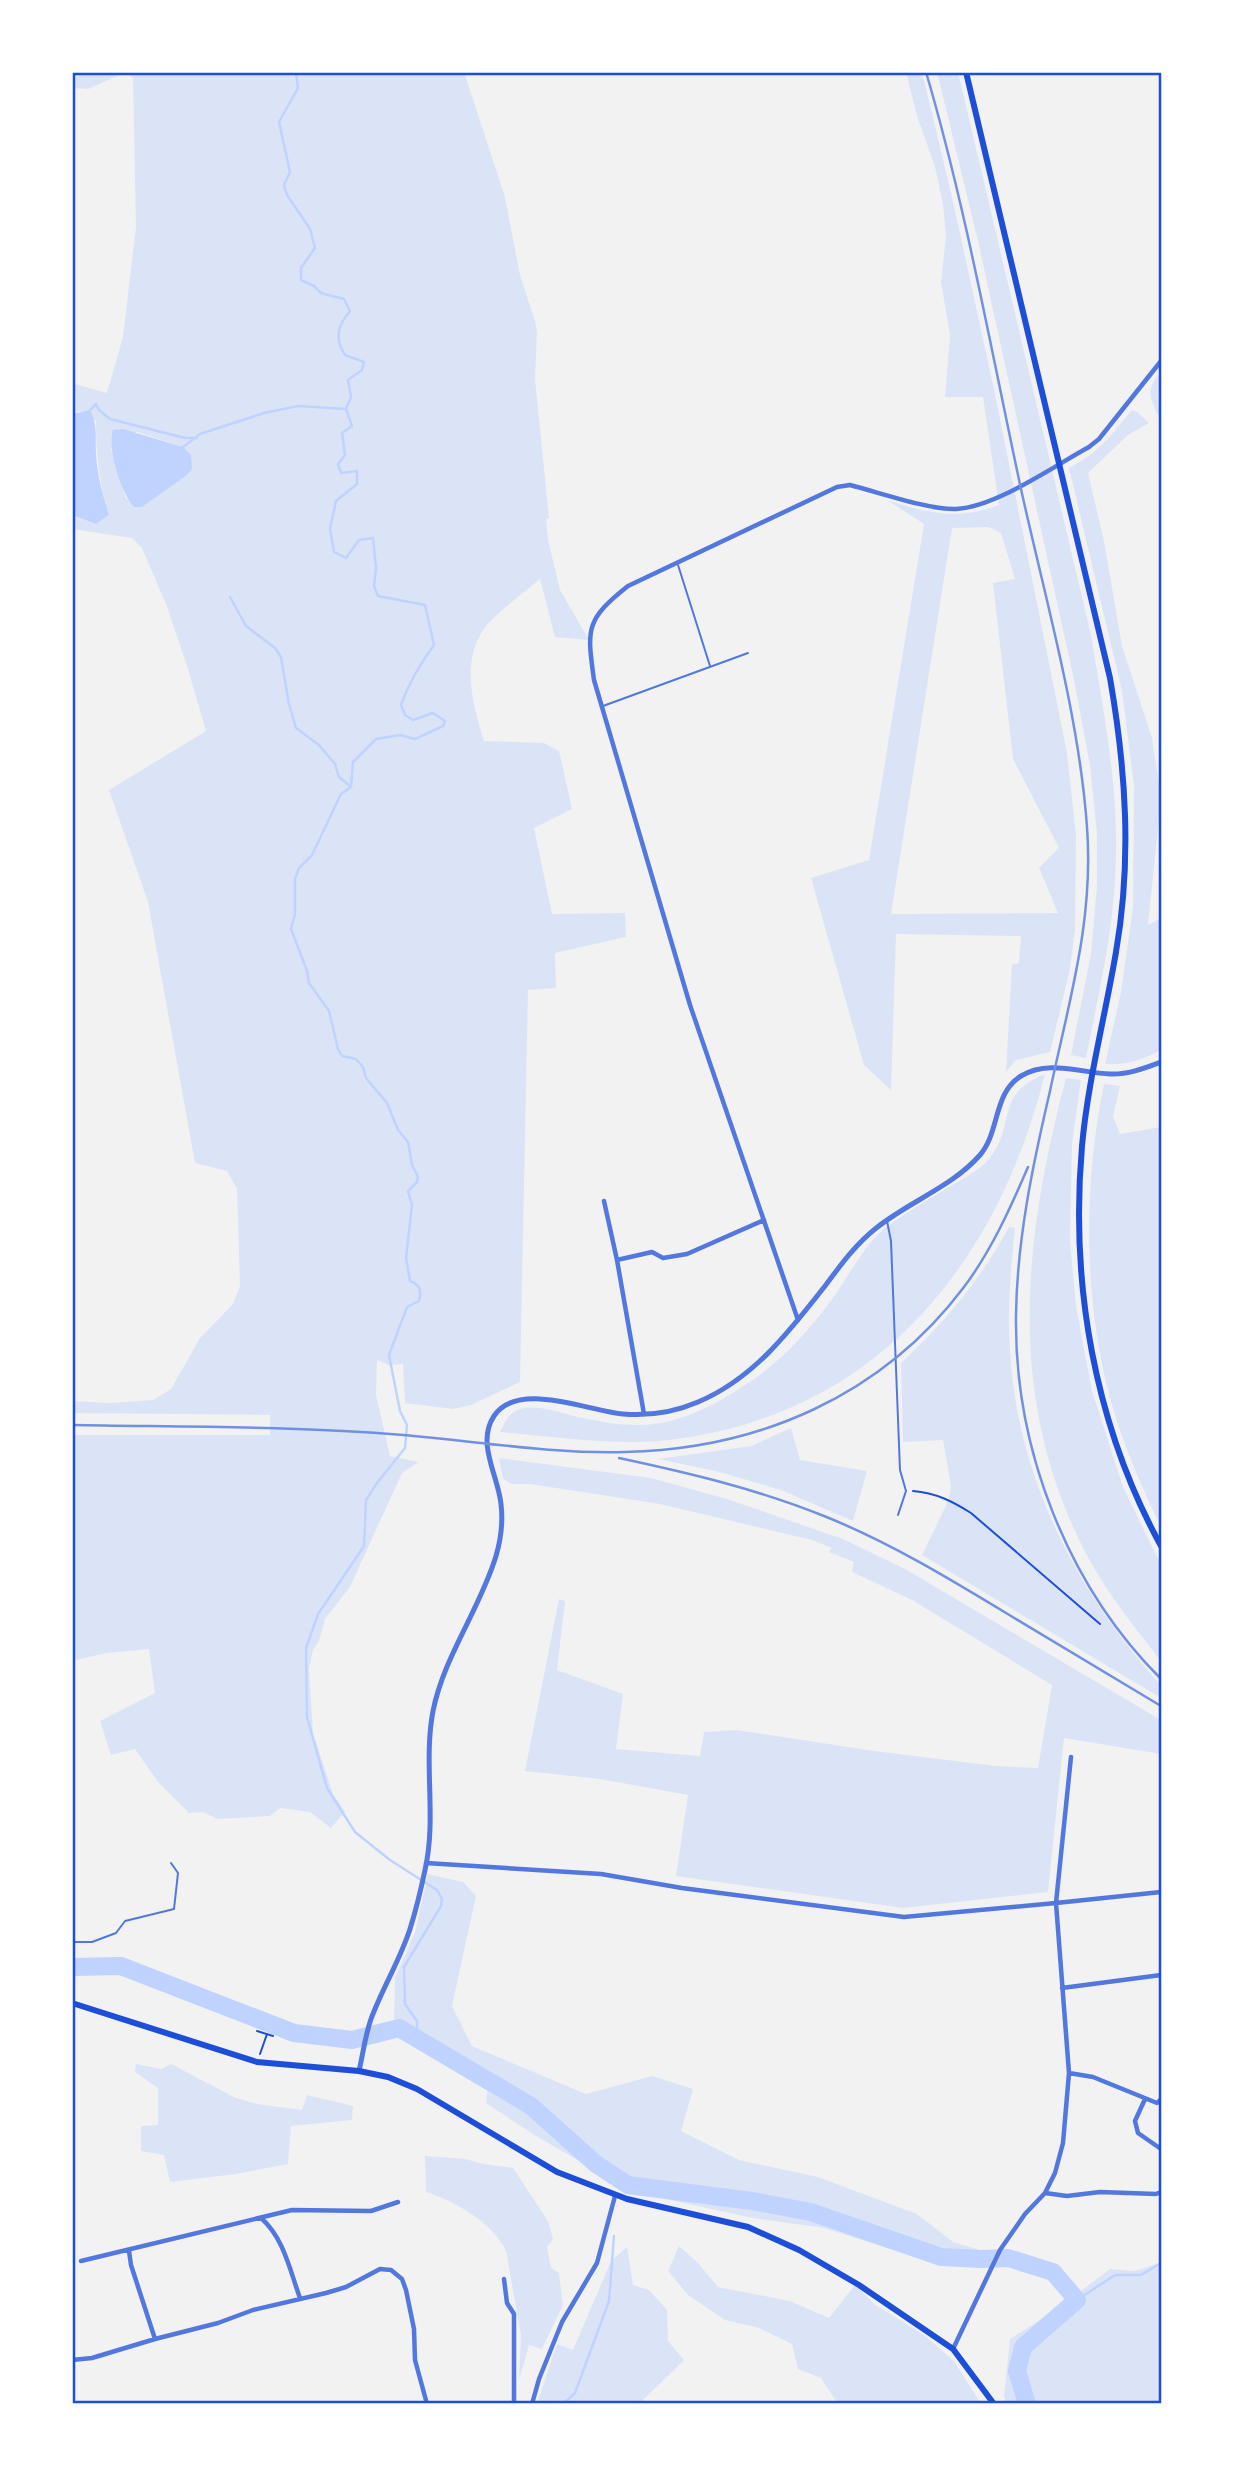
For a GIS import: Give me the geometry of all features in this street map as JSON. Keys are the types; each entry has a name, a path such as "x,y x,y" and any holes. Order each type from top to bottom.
{"main road":[{"path":"966,72 1110,678 1118,727 1124,779 1125,861 1116,951 1088,1098 1079,1195 1080,1247 1088,1332 1107,1416 1133,1487 1161,1546"},
{"path":"72,2003 257,2062 359,2071 388,2077 416,2089 557,2172 615,2196 748,2227 859,2285 953,2349 994,2404"}],"street":[{"path":"798,1321 690,1005 594,680 589,640 594,620 606,604 628,586 837,487 850,485 936,507 957,509 995,498 1099,439 1161,361"},
{"path":"359,2071 371,2020 409,1931 425,1871 429,1847 432,1715 451,1657 480,1596 500,1537 501,1502 488,1456 487,1432 496,1413 503,1406 528,1397 607,1412 644,1414 688,1406 716,1394 746,1374 774,1348 852,1251 886,1220 967,1168 991,1138 1000,1102 1009,1086 1021,1076 1034,1070 1051,1068 1114,1074 1139,1070 1161,1062"},
{"path":"604,1201 644,1414"},
{"path":"617,1260 652,1252 663,1258 687,1254 764,1220"},
{"path":"953,2349 1000,2250 1025,2214 1045,2193 1055,2173 1063,2143 1069,2073 1056,1903 1071,1757"},
{"path":"426,1863 601,1874 682,1888 904,1917 1161,1892"},
{"path":"1061,1988 1161,1975"},
{"path":"1069,2073 1093,2077 1157,2103 1161,2099"},
{"path":"1145,2099 1135,2121 1138,2133 1161,2149"},
{"path":"1045,2193 1067,2196 1100,2192 1161,2192"},
{"path":"532,2404 562,2322 597,2263 615,2196"},
{"path":"81,2261 292,2210 370,2211 398,2202"},
{"path":"261,2218 270,2226 283,2250 300,2298"},
{"path":"129,2251 131,2266 155,2339"},
{"path":"72,2360 92,2358 218,2323 253,2310 326,2293 346,2287 380,2269 391,2270 402,2279 405,2290 414,2329 415,2360 427,2404"},
{"path":"504,2279 507,2303 514,2314 514,2402 523,2404"}],"lane":[{"path":"677,563 710,667"},
{"path":"602,706 748,653"},
{"path":"886,1220 891,1241 900,1470 906,1490 898,1515"},
{"path":"72,1942 92,1942 116,1933 125,1922 174,1909 178,1873 171,1863"}],"path":[{"path":"906,1490 928,1492 949,1499 971,1513 1100,1624"},
{"path":"257,2031 273,2036"},
{"path":"257,2062 267,2034"}],"shaded area":[{"path":"72,72 126,72 88,89 72,88"},
{"path":"126,72 464,72 505,197 520,275 537,332 535,379 549,518 546,519 548,540 560,590 589,640 555,637 540,579 501,611 483,630 472,657 473,699 484,741 544,743 559,751 572,809 534,828 552,914 625,913 626,937 555,953 556,988 528,990 520,1382 471,1405 453,1409 405,1403 403,1364 389,1365 377,1360 376,1395 390,1456 419,1462 402,1473 350,1587 325,1619 319,1641 313,1650 309,1669 313,1733 333,1794 345,1812 331,1828 310,1812 280,1808 270,1816 218,1819 202,1812 189,1813 158,1782 135,1749 111,1755 100,1721 155,1693 149,1649 106,1653 72,1661 72,1435 270,1435 270,1415 72,1413 72,1401 109,1403 153,1400 171,1389 200,1338 233,1304 240,1286 237,1189 227,1171 195,1163 148,902 109,790 206,731 166,604 142,548 132,538 72,529 72,515 96,524 109,515 99,468 96,421 79,411 72,414 72,386 75,384 107,393 123,337 136,227 133,78","holes":["137,432 183,447 192,469 186,475 142,507 126,498 111,449"]},
{"path":"906,72 921,72 924,80 952,197 995,394 1067,753 1076,835 1075,929 1070,969 1050,1052 1016,1060 1006,1072 1012,964 1019,963 1021,936 896,934 891,1090 864,1065 811,878 869,860 924,524 887,500 929,512 956,514 999,505 983,397 945,397 950,335 941,282 946,236 943,204 935,167 917,116","holes":["988,527 1001,533 1015,579 993,583 1013,759 1059,848 1039,868 1058,913 891,914 952,528"]},
{"path":"937,72 958,72 1091,635 1105,718 1115,801 1115,882 1106,958 1086,1058 1071,1055 1091,953 1097,886 1097,834 1090,765 1074,680 978,241"},
{"path":"1161,372 1161,422 1150,391"},
{"path":"1132,410 1149,423 1128,435 1088,473 1104,541 1122,646 1152,738 1161,798 1148,925 1161,918 1161,1050 1134,1061 1105,1064 1121,992 1133,907 1134,785 1122,691 1069,468 1097,449"},
{"path":"1045,1074 1024,1144 995,1209 959,1268 916,1320 866,1364 808,1400 742,1425 669,1440 606,1441 500,1432 513,1412 528,1408 546,1409 618,1424 666,1422 709,1406 762,1374 810,1328 877,1235 900,1217 986,1163 998,1146 1012,1101 1029,1082"},
{"path":"1066,1078 1081,1080 1072,1144 1070,1240 1076,1306 1092,1391 1123,1487 1161,1565 1161,1661 1090,1561 1063,1502 1044,1443 1033,1383 1030,1323 1032,1262 1039,1201"},
{"path":"1104,1084 1120,1086 1113,1116 1120,1134 1161,1127 1161,1527 1116,1418 1097,1337 1089,1252 1089,1209 1092,1166"},
{"path":"1009,1227 1015,1228 1009,1320 1015,1398 1039,1488 1078,1572 1103,1612 1161,1685 1161,1698 922,1555 949,1499 951,1486 943,1440 903,1442 901,1363 961,1299"},
{"path":"791,1428 800,1460 867,1471 853,1521 781,1490 720,1472 658,1459 751,1446"},
{"path":"499,1458 651,1478 727,1499 843,1539 905,1569 1161,1720 1161,1754 1064,1738 1048,1892 903,1908 676,1876 688,1795 600,1779 525,1771 559,1599 565,1601 557,1670 623,1694 616,1749 700,1756 704,1732 737,1730 874,1751 996,1766 1038,1768 1052,1685 912,1600 852,1572 854,1562 829,1552 832,1548 812,1540 660,1504 530,1484 512,1484 503,1479"},
{"path":"428,1874 463,1882 476,1896 452,2006 472,2046 586,2094 652,2076 693,2089 681,2131 739,2160 818,2177 917,2214 953,2242 990,2253 984,2265 909,2255 824,2228 753,2218 661,2198 622,2186 536,2136 486,2103 488,2084 394,2021 395,1978 415,1932"},
{"path":"136,2064 161,2069 171,2064 236,2098 257,2104 302,2110 307,2095 353,2106 352,2120 291,2126 288,2164 170,2182 164,2155 141,2151 141,2126 158,2125 158,2088 135,2072"},
{"path":"425,2156 465,2159 513,2168 548,2221 553,2239 547,2247 551,2268 559,2273 563,2305 542,2349 529,2345 519,2380 521,2335 506,2251 483,2222 449,2201 426,2192"},
{"path":"679,2246 718,2287 790,2301 829,2318 855,2285 874,2304 924,2335 954,2361 981,2404 838,2404 821,2378 798,2369 792,2344 759,2328 725,2320 688,2295 668,2271"},
{"path":"627,2247 633,2285 649,2290 667,2310 668,2341 684,2360 639,2404 537,2404 557,2344 573,2350 611,2261"},
{"path":"1161,2257 1161,2404 1007,2404 1004,2396 1010,2339 1063,2305 1110,2269 1135,2271 1159,2263"}],"water":[{"path":"90,410 95,426 99,477 109,515 96,524 72,515 72,414"},
{"path":"123,429 183,447 191,455 192,469 187,475 142,507 134,507 129,500 114,459 113,430"}],"waterway":[{"path":"296,72 298,88 279,122 290,172 284,185 287,195 310,229 315,248 301,268 301,280 321,293 344,299 350,311 340,327 339,343 345,355 364,362 362,370 348,380 351,397 346,409 352,426 342,433 345,455 338,464 341,473 357,471 357,484 336,501 330,529 334,552 346,558 359,540 373,538 376,568 374,586 378,596 425,605 434,645 415,674 401,705 405,715 413,720 433,713 445,721 443,726 415,739 400,735 376,739 353,762 351,787 341,794 312,855 299,868 295,879 295,914 291,929 309,983 329,1011 338,1049 342,1056 356,1059 363,1067 366,1078 387,1103 398,1130 408,1142 412,1165 418,1177 408,1191 412,1205 406,1258 410,1281 418,1286 420,1297 419,1301 407,1307 389,1355 400,1411 407,1425 405,1448 366,1500 364,1546 318,1614 306,1648 307,1717 327,1788 355,1832 390,1860 437,1890 442,1899 441,1906 404,1967 405,2004 417,2021 417,2037"},
{"path":"90,410 96,404 110,419 185,438 197,438"},
{"path":"183,447 200,434 264,413 298,406 346,409"},
{"path":"230,597 246,626 275,648 281,657 296,728 319,745 335,764 339,777 350,786"},
{"path":"72,1967 121,1966 294,2033 352,2040 399,2028 531,2106 596,2164 628,2185 752,2201 811,2212 941,2257 1008,2258 1053,2272 1077,2300 1023,2347 1017,2371 1027,2404"},
{"path":"563,2404 575,2393 609,2301 614,2236"},
{"path":"1077,2300 1115,2275 1141,2275 1161,2263"}],"railway":[{"path":"926,72 966,227 1021,489 1060,657 1077,742 1087,827 1087,895 1078,960 1032,1174 1019,1258 1016,1315 1018,1365 1025,1415 1036,1464 1052,1512 1073,1558 1098,1601 1128,1642 1161,1679"},
{"path":"72,1425 320,1430 597,1452 675,1449 723,1440 770,1427 814,1409 856,1386 895,1358 931,1325 974,1273 999,1229 1028,1167"},
{"path":"619,1458 748,1490 799,1506 848,1526 942,1575 1161,1706"}]}
